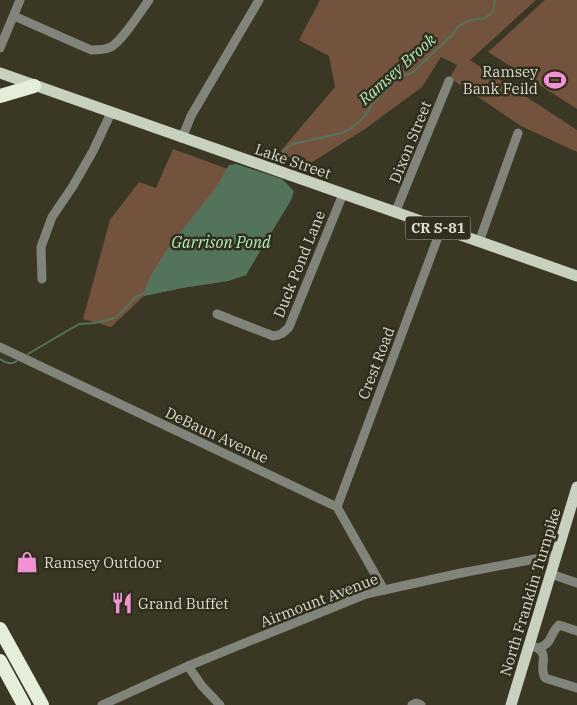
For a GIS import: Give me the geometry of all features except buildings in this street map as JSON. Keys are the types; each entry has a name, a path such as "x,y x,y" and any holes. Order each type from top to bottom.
{"highway":[{"path":"0,96 34,86"},
{"path":"0,629 42,705"},
{"path":"0,661 24,705"}],"main road":[{"name":"Lake Street","path":"0,73 577,276"},
{"name":"North Franklin Turnpike","path":"510,705 535,646 556,555 577,487"}],"street":[{"path":"0,48 20,0"},
{"path":"14,16 91,50 98,50 112,46 117,42 149,0"},
{"path":"182,138 191,116 259,0"},
{"name":"Dixon Street","path":"396,212 448,81"},
{"path":"42,279 41,247 52,217 73,186 111,113"},
{"path":"479,242 518,133"},
{"name":"Duck Pond Lane","path":"217,314 273,336 286,332 343,194"},
{"name":"Crest Road","path":"337,507 441,229"},
{"name":"DeBaun Avenue","path":"0,347 337,507"},
{"path":"337,507 384,590"},
{"name":"Airmount Avenue","path":"102,705 188,666 366,594 556,555"},
{"path":"552,574 577,583"},
{"path":"535,646 547,645 553,631 560,625 577,632"},
{"path":"535,646 544,654 542,672 545,678 577,688"},
{"path":"188,666 202,686 220,705"},
{"path":"412,705 416,703 421,705"}],"shaded area":[{"path":"320,0 536,0 470,60 577,130 577,152 521,126 450,78 457,65 441,57 422,87 365,129 309,164 279,153 335,87 329,56 299,40"},
{"name":"Ramsey Bank Feild","path":"545,0 577,0 577,109 488,52"},
{"path":"173,149 283,189 246,275 228,281 144,296 111,327 83,319 110,220 139,182 156,188"}],"water":[{"name":"Garrison Pond","path":"236,164 282,179 294,191 291,200 246,275 228,281 144,296 153,272 162,258 215,188 229,165"}],"waterway":[{"name":"Ramsey Brook","path":"274,165 280,154 292,144 342,133 352,128 365,116 374,101 399,78 413,72 458,27 467,21 485,18 493,12 495,0"},
{"name":"Ramsey Brook","path":"28,354 79,324 95,323 115,318 134,298 146,292"},
{"name":"Ramsey Brook","path":"0,359 8,363 17,361"}],"place":[{"name":"Ramsey Bank Feild","path":"555,80"},
{"name":"Ramsey Outdoor","path":"27,562"},
{"name":"Grand Buffet","path":"122,603"}]}
